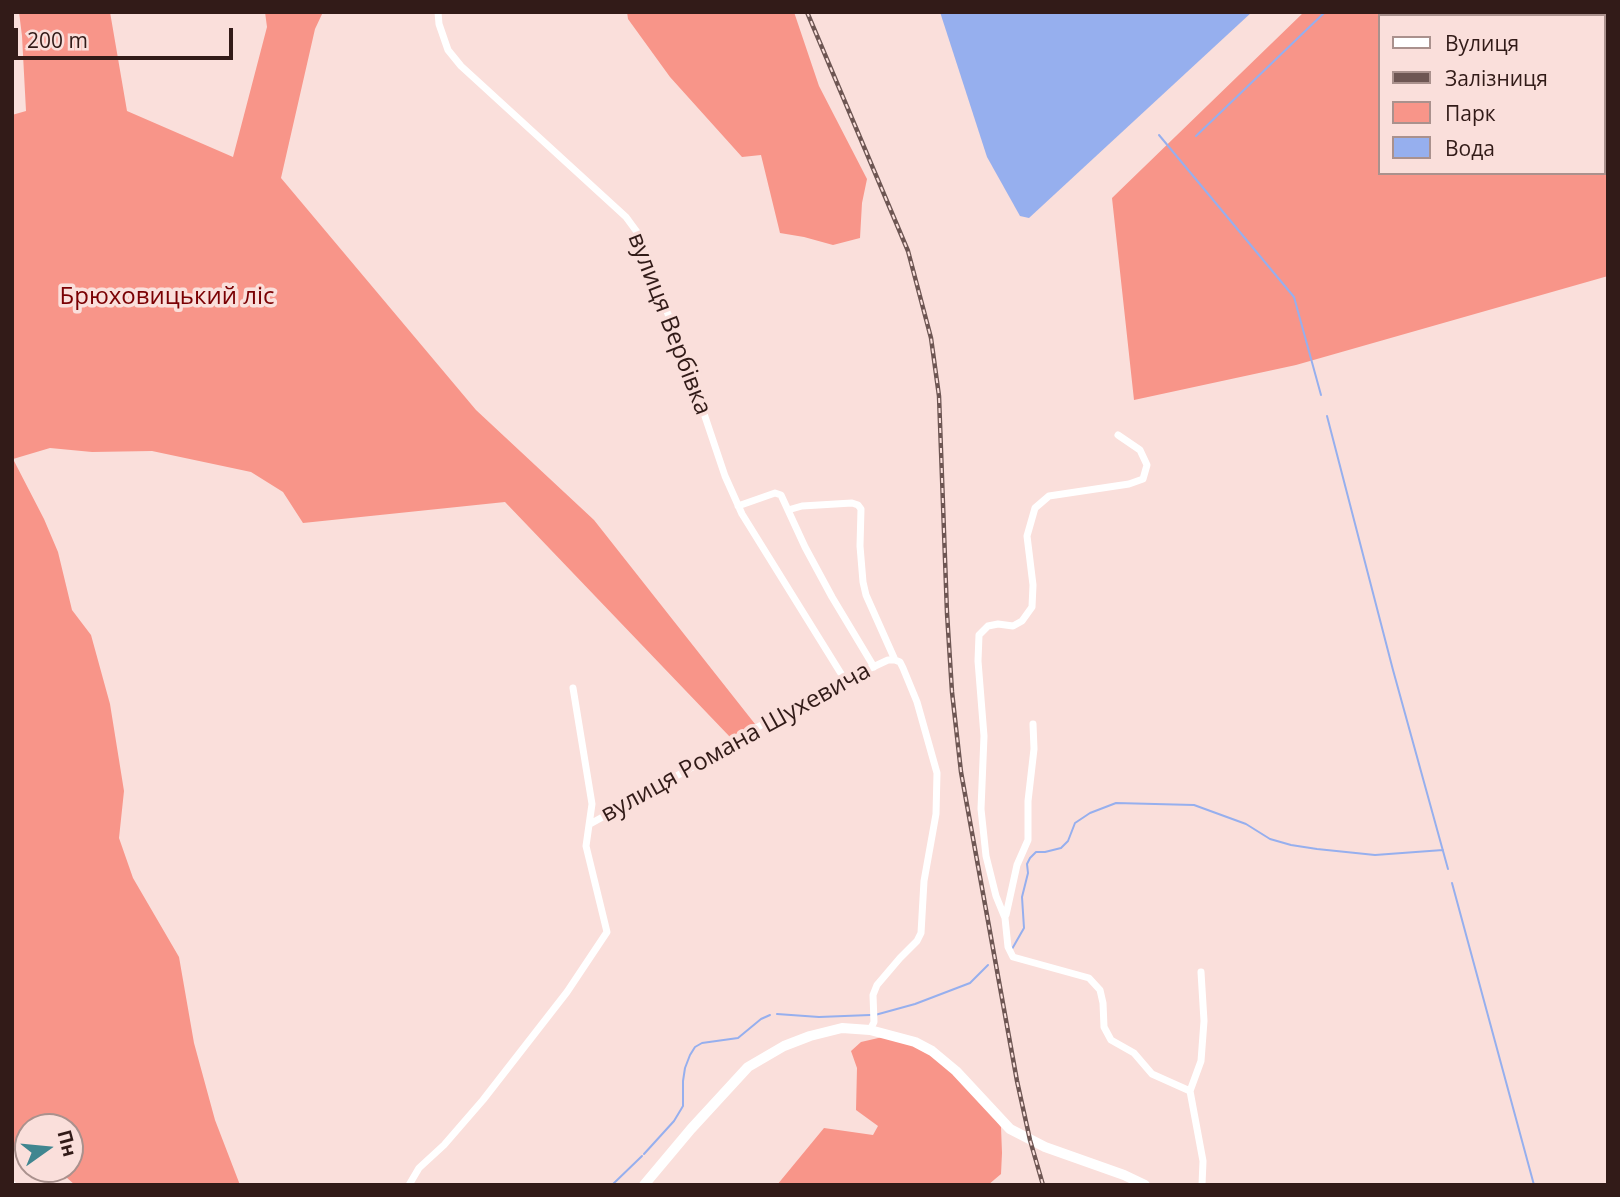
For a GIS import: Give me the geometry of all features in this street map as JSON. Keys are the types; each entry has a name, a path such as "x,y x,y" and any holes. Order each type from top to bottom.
{"street":[{"name":"вулиця Вербівка","path":"438,12 448,50 461,66 626,217 637,232 738,506 845,680"},
{"path":"1118,435 1140,450 1147,465 1143,479 1129,484 1049,496 1035,508 1027,536 1033,585 1032,607 1022,621 1013,626 988,626 979,635 978,661 984,736 981,809 986,856 1005,918 1008,947 1013,957 1089,978 1100,990 1104,1027 1111,1040 1133,1053 1152,1074 1190,1091"},
{"path":"738,506 775,493 781,495 832,597 874,667"},
{"path":"788,510 814,505 852,503 861,509 860,546 866,595 917,702 937,773 936,814 924,881 921,933 917,941 877,985 873,995 872,1026"},
{"name":"вулиця Романа Шухевича","path":"409,1185 419,1168 444,1145 483,1100 566,992 607,932 586,846 590,824 845,680 888,660 895,660"},
{"path":"573,688 592,804 590,824"},
{"path":"1005,918 1017,865 1028,840 1033,724"},
{"path":"1201,972 1204,1021 1201,1061 1190,1091 1203,1161 1202,1185"},
{"path":"644,1185 748,1067 784,1046 810,1036 842,1028 872,1026 932,1051 957,1071 1010,1129 1045,1147 1145,1185"}],"green space":[{"name":"Брюховицький ліс","path":"19,12 110,12 127,111 233,157 267,27 265,12 323,12 315,29 281,178 476,410 594,520 755,724 730,737 505,502 303,523 283,492 251,472 152,451 92,452 50,448 13,459 58,552 72,610 91,635 110,704 124,791 119,838 133,878 179,957 194,1043 215,1120 240,1185 75,1185 73,1183 84,1183 84,1113 14,1113 14,1147 12,1145 12,115 26,111"},
{"path":"627,12 794,12 819,86 867,179 862,203 860,238 833,245 780,233 761,155 742,157 670,77 628,19"},
{"path":"1304,12 1608,12 1608,276 1296,365 1134,400 1112,198"},
{"path":"887,1036 931,1050 985,1104 1001,1127 1001,1174 988,1185 777,1185 824,1128 873,1135 878,1126 856,1110 857,1068 851,1051 861,1042"}],"water":[{"path":"940,12 1252,12 1029,218 1020,216 987,157"}],"waterway":[{"path":"1196,136 1325,12"},
{"path":"1159,135 1294,297 1321,395"},
{"path":"1327,416 1448,869"},
{"path":"1012,949 1024,928 1022,897 1030,858 1036,852 1061,848 1068,841 1075,823 1090,813 1116,803 1194,805 1246,824 1270,839 1317,849 1375,855 1443,850"},
{"path":"1452,883 1534,1185"},
{"path":"875,1015 915,1004 970,983 988,965"},
{"path":"777,1014 819,1017 870,1015"},
{"path":"644,1154 674,1121 683,1106 685,1068 695,1047 702,1043 738,1038 770,1015"},
{"path":"612,1185 642,1156"}],"railway":[{"path":"807,12 908,251 931,338 939,396 947,613 961,772 1017,1081 1043,1185"}]}
